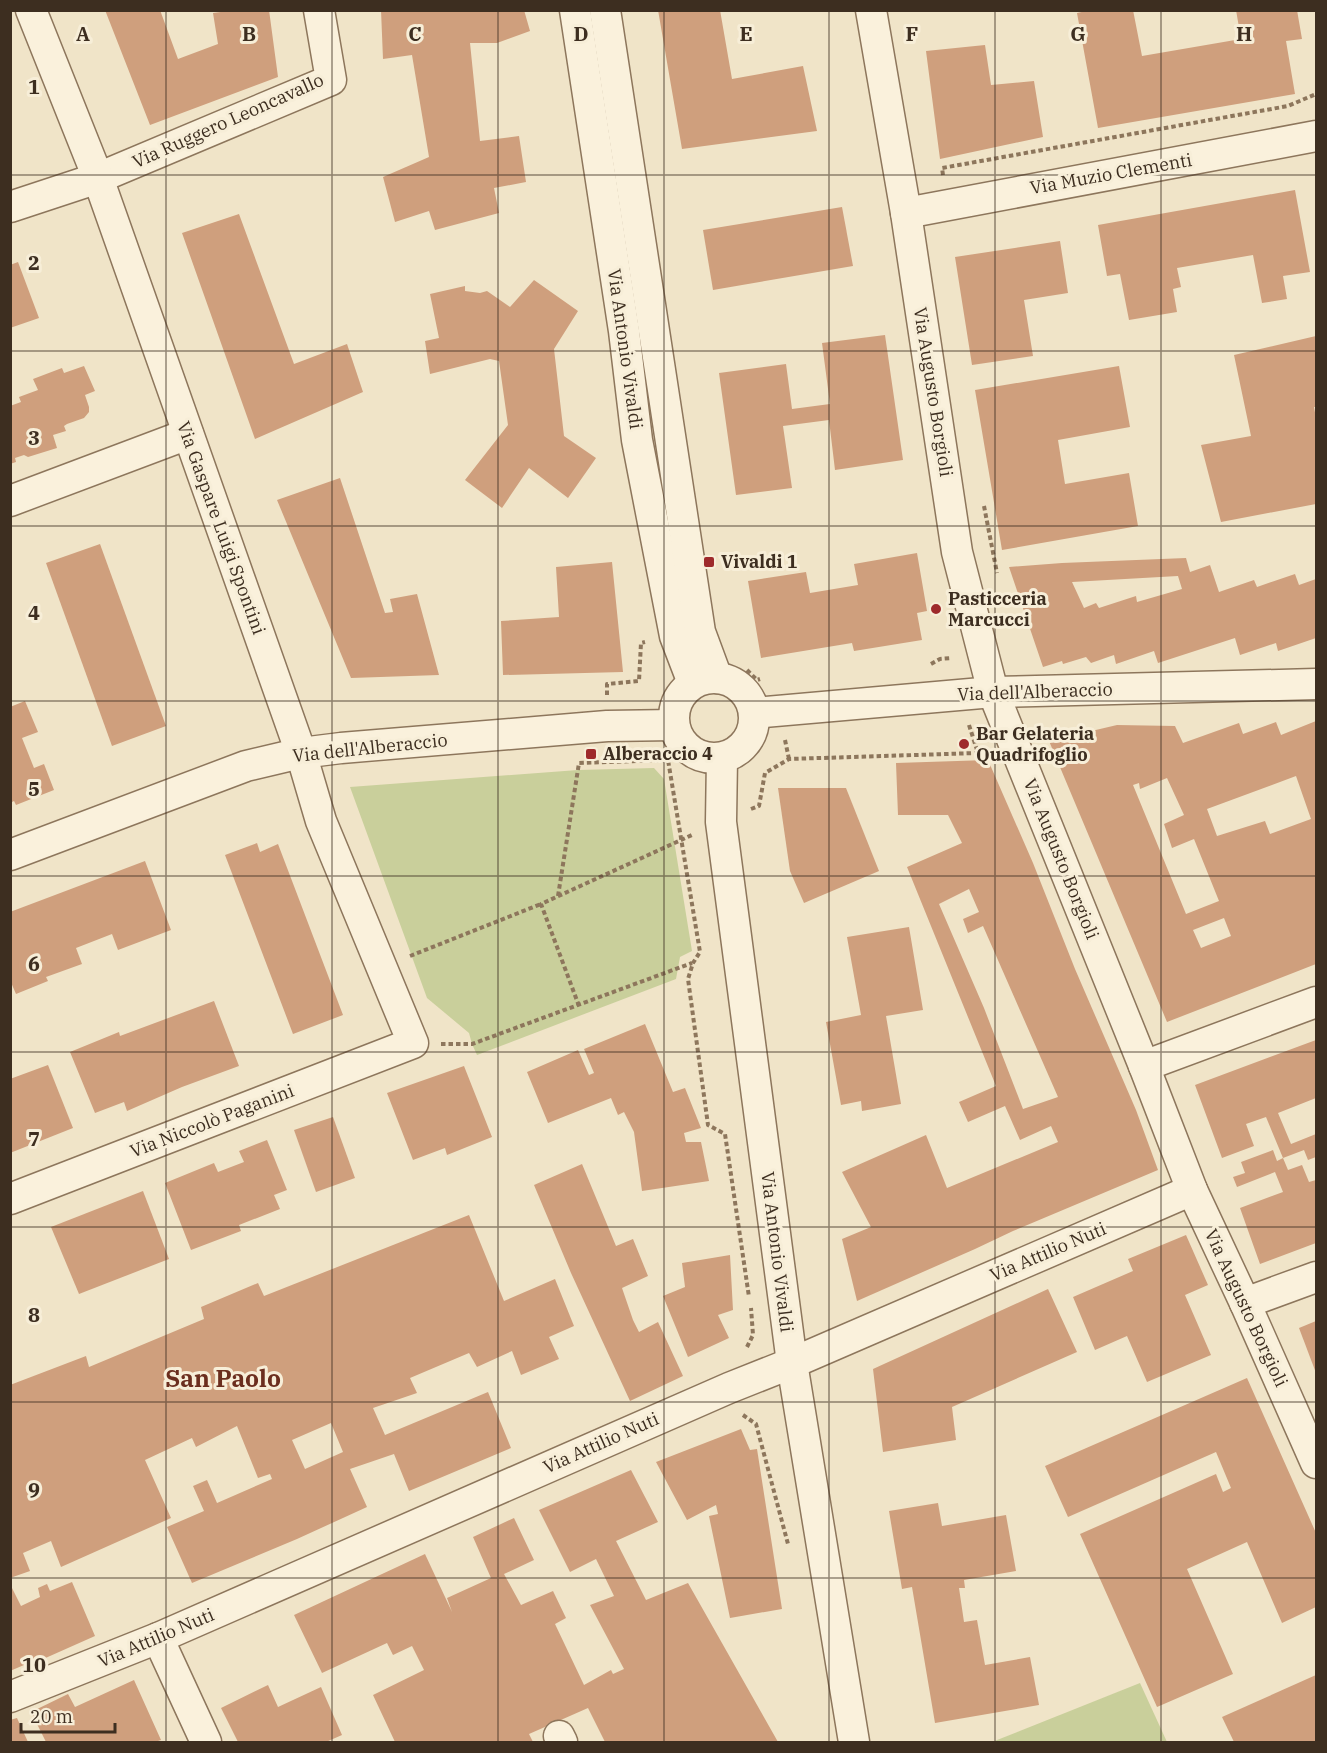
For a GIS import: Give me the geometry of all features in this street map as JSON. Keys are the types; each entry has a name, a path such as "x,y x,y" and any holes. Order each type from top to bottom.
{"street":[{"name":"Via Gaspare Luigi Spontini","path":"31,10 98,178 301,753 321,820 413,1043"},
{"name":"Via Ruggero Leoncavallo","path":"98,178 331,80 319,10"},
{"name":"Via Antonio Vivaldi","path":"576,10 622,320 637,440 675,636 705,681"},
{"name":"Via Antonio Vivaldi","path":"605,10 700,632 705,681"},
{"name":"Via Augusto Borgioli","path":"871,10 906,213 957,552 993,692 1192,1190 1317,1463"},
{"name":"Via Muzio Clementi","path":"906,213 1317,136"},
{"path":"10,207 98,178"},
{"path":"10,501 188,434"},
{"path":"705,681 733,682 750,699 754,713 754,724 746,743 735,753 722,758 707,759 687,749 678,738 673,717 676,703 682,692 705,681"},
{"name":"Via dell'Alberaccio","path":"754,713 993,692 1317,684"},
{"name":"Via dell'Alberaccio","path":"10,855 246,766 301,753 607,726 674,725"},
{"name":"Via Antonio Vivaldi","path":"722,758 721,822 792,1363 854,1743"},
{"path":"1144,1066 1317,1002"},
{"name":"Via Niccolò Paganini","path":"10,1199 413,1043"},
{"name":"Via Attilio Nuti","path":"10,1697 158,1638 729,1388 1192,1190"},
{"path":"1245,1303 1317,1277"},
{"path":"158,1638 206,1743"}],"path":[{"path":"945,205 942,168 1288,106 1317,94"},
{"path":"984,506 998,575"},
{"path":"934,664 939,659 984,657"},
{"path":"382,969 540,904 759,806 765,773 789,759 978,753"},
{"path":"558,896 579,763 668,760 700,952 693,963 688,979 708,1125 725,1134 751,1306 753,1335 745,1353"},
{"path":"540,904 579,1006"},
{"path":"413,1043 472,1044 693,963"},
{"path":"729,1388 737,1411 756,1424 789,1550"}],"green space":[{"path":"654,768 664,779 692,951 680,957 676,979 477,1055 469,1033 427,998 350,787 578,770"},
{"path":"1140,1683 1167,1742 992,1742"}],"building":[{"path":"105,10 160,10 178,59 218,44 213,13 269,10 278,77 150,125"},
{"path":"381,10 524,10 530,31 497,43 470,43 480,141 519,136 526,182 494,188 499,213 435,230 429,211 395,222 383,177 429,157 412,55 383,59"},
{"path":"658,10 720,10 732,79 803,66 817,131 682,149"},
{"path":"1091,10 1133,10 1142,56 1241,39 1236,10 1297,10 1302,39 1286,41 1295,94 1098,128 1077,13"},
{"path":"985,45 991,85 1034,81 1043,137 940,159 926,51"},
{"path":"1295,190 1310,272 1283,276 1287,299 1262,303 1253,255 1177,268 1181,287 1173,289 1177,312 1129,320 1120,274 1107,276 1098,225"},
{"path":"842,207 853,266 713,290 703,230"},
{"path":"239,214 294,364 347,344 363,392 255,439 182,233"},
{"path":"1060,241 1068,293 1024,300 1033,356 972,365 955,257"},
{"path":"18,262 39,318 10,328 10,265"},
{"path":"534,280 578,311 554,349 564,436 596,458 568,498 529,468 502,508 465,480 508,425 499,361 490,359 430,374 425,341 439,338 430,294 465,286 465,291 480,293 487,291 510,307"},
{"path":"885,335 903,460 835,470 829,420 783,426 792,488 736,495 719,373 786,364 792,409 830,404 822,343"},
{"path":"1316,336 1316,407 1314,407 1316,504 1221,522 1201,445 1251,436 1234,355"},
{"path":"84,366 95,391 85,395 89,412 84,418 64,426 66,431 53,435 57,448 28,457 24,455 15,458 16,462 10,464 10,406 21,402 19,397 38,390 33,379 62,368 64,373"},
{"path":"1119,366 1130,427 1058,440 1065,484 1129,473 1138,526 1002,550 975,390"},
{"path":"340,478 385,613 393,612 390,599 417,594 439,675 351,678 277,500"},
{"path":"100,544 166,726 112,746 46,563"},
{"path":"917,553 927,611 917,613 922,640 854,651 852,643 761,658 748,581 806,572 810,593 858,585 854,564"},
{"path":"1186,558 1190,572 1210,565 1219,592 1254,580 1257,587 1295,574 1299,585 1316,579 1316,638 1278,651 1276,643 1240,655 1235,638 1158,663 1154,651 1116,664 1114,655 1091,663 1086,657 1043,667 1009,567","holes":["1178,576 1182,589 1137,602 1136,596 1099,608 1096,603 1084,608 1072,582"]},
{"path":"612,562 623,672 503,675 501,621 559,617 556,567"},
{"path":"25,701 38,732 22,738 34,768 44,764 54,790 16,805 14,801 10,803 10,707"},
{"path":"1316,721 1316,964 1167,1022 1049,741 1117,725 1175,726 1183,743 1239,723 1243,734 1276,722 1281,735","holes":["1296,776 1311,819 1270,834 1265,821 1217,836 1207,809","1167,778 1184,815 1164,824 1172,848 1194,839 1219,901 1186,914 1133,785 1139,783 1140,789","1224,918 1231,936 1201,948 1193,930"]},
{"path":"988,760 1136,1110 1158,1170 1013,1231 857,1301 842,1239 871,1227 842,1172 926,1135 947,1188 1058,1142 1051,1126 1020,1140 1005,1106 968,1122 959,1102 996,1086 907,867 962,843 948,815 898,815 896,763","holes":["969,889 979,912 963,919 968,933 983,926 1058,1097 1023,1109 984,1008 939,904"]},
{"path":"778,788 846,788 879,871 804,903 790,871"},
{"path":"257,843 260,852 278,844 343,1015 293,1034 225,855"},
{"path":"145,861 171,930 118,950 112,934 76,948 82,964 46,977 48,981 16,994 10,980 10,912"},
{"path":"909,927 923,1010 886,1016 901,1104 862,1111 861,1101 841,1105 826,1022 861,1015 847,937"},
{"path":"214,1001 239,1066 127,1111 124,1102 95,1113 70,1052 119,1032 120,1036"},
{"path":"645,1024 673,1092 685,1088 701,1128 684,1133 686,1142 701,1142 709,1181 642,1191 634,1132 624,1112 618,1115 611,1098 548,1123 527,1072 578,1050 589,1075 594,1073 584,1049"},
{"path":"1316,1040 1316,1098 1278,1113 1291,1144 1316,1134 1316,1157 1308,1160 1304,1150 1283,1158 1266,1117 1246,1124 1254,1146 1222,1158 1195,1085"},
{"path":"48,1065 73,1128 10,1153 10,1079"},
{"path":"464,1066 492,1137 447,1155 445,1148 413,1160 387,1093"},
{"path":"333,1117 355,1178 316,1192 294,1130"},
{"path":"267,1140 287,1190 274,1195 280,1209 239,1225 241,1231 191,1250 165,1183 214,1163 218,1172 244,1162 239,1151"},
{"path":"1273,1150 1277,1161 1283,1158 1288,1170 1302,1165 1309,1182 1316,1180 1316,1243 1260,1264 1240,1208 1283,1192 1275,1172 1237,1187 1233,1177 1245,1173 1241,1162"},
{"path":"582,1164 616,1246 633,1239 648,1276 622,1288 633,1320 639,1332 658,1322 683,1376 630,1401 571,1273 534,1185"},
{"path":"143,1191 169,1259 79,1294 51,1227"},
{"path":"469,1215 504,1301 555,1279 574,1326 549,1337 559,1359 521,1375 512,1351 477,1367 469,1353 410,1378 417,1393 373,1408 385,1435 488,1392 511,1448 409,1491 394,1454 350,1469 367,1507 192,1583 167,1527 204,1511 193,1486 207,1480 217,1503 272,1479 270,1474 258,1478 237,1426 196,1447 192,1438 145,1460 171,1518 61,1567 51,1541 23,1553 30,1571 10,1578 10,1385 86,1356 89,1367 204,1319 201,1307 258,1283 264,1296","holes":["331,1423 343,1452 305,1469 292,1440"]},
{"path":"1186,1235 1208,1285 1185,1295 1211,1355 1147,1382 1127,1336 1095,1350 1073,1297 1133,1271 1128,1259"},
{"path":"730,1255 733,1310 718,1315 729,1338 688,1357 663,1296 685,1287 682,1263"},
{"path":"1048,1289 1077,1352 952,1407 956,1440 883,1452 873,1369"},
{"path":"1316,1321 1316,1373 1299,1328"},
{"path":"1247,1378 1316,1533 1316,1607 1282,1623 1247,1542 1187,1569 1233,1674 1157,1707 1080,1534 1216,1474 1223,1492 1231,1488 1216,1452 1068,1517 1045,1466"},
{"path":"741,1429 750,1450 757,1449 782,1609 730,1618 709,1516 718,1514 716,1505 687,1520 656,1462"},
{"path":"631,1470 658,1522 616,1541 646,1600 688,1583 778,1742 605,1742 588,1708 529,1734 533,1742 395,1742 373,1695 424,1670 412,1646 393,1655 387,1643 322,1673 294,1615 425,1554 452,1612 447,1598 491,1578 473,1537 514,1518 534,1560 504,1574 521,1605 553,1591 566,1618 555,1624 584,1685 611,1670 613,1674 624,1669 590,1605 614,1596 596,1559 570,1572 539,1510"},
{"path":"938,1503 942,1526 1006,1515 1016,1571 964,1580 965,1588 959,1588 964,1622 977,1620 985,1665 1030,1657 1039,1705 935,1723 912,1587 902,1589 889,1511"},
{"path":"72,1582 95,1636 32,1664 31,1662 10,1671 10,1584 21,1606 40,1597 38,1588 47,1584 50,1591"},
{"path":"1316,1675 1316,1742 1234,1742 1222,1717"},
{"path":"134,1680 161,1740 155,1742 46,1742 31,1712 68,1694 75,1707"},
{"path":"268,1685 278,1707 321,1687 342,1735 326,1742 238,1742 221,1708"},
{"path":"17,1718 28,1742 10,1742 10,1720"}],"place":[{"name":"Vivaldi 1","path":"709,562"},
{"name":"Pasticceria Marcucci","path":"936,609"},
{"name":"Bar Gelateria Quadrifoglio","path":"964,744"},
{"name":"Alberaccio 4","path":"591,754"}],"district":[{"name":"San Paolo","path":"223,1379"}]}
